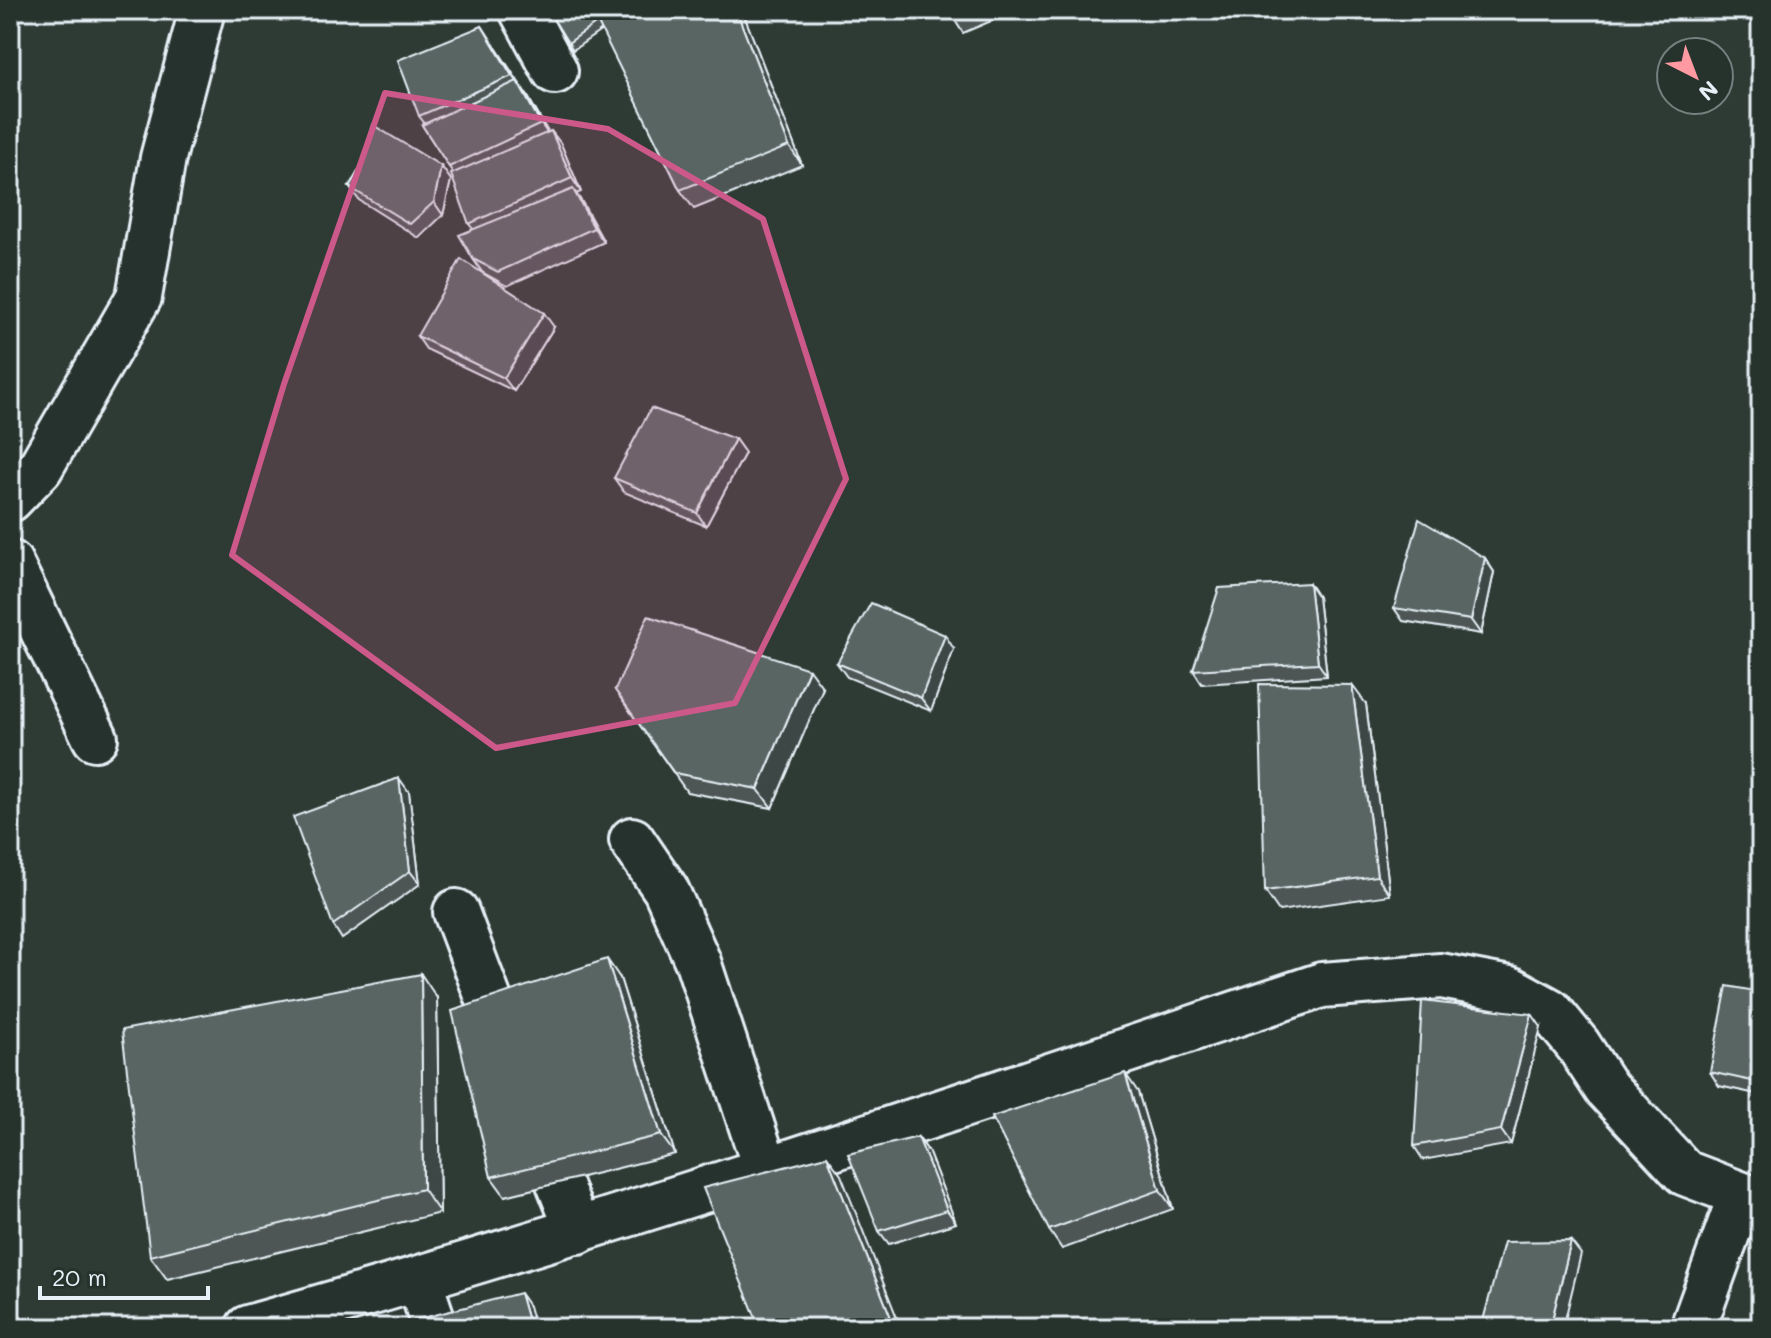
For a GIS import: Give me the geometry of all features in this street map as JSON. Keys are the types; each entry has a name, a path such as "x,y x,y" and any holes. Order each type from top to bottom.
{"street":[{"path":"10,499 40,468 139,297 163,158 202,10"},
{"path":"522,10 555,71"},
{"path":"10,563 95,738"},
{"path":"632,840 666,890 698,962 766,1170"},
{"path":"456,912 578,1231"},
{"path":"248,1328 578,1231 1322,985 1441,976 1510,989 1550,1011 1578,1045 1606,1088 1685,1173 1751,1198 1693,1328"},
{"path":"419,1280 435,1328"}],"highlighted area":[{"path":"385,93 608,129 763,219 846,479 735,703 496,748 232,555 284,384"}],"building":[{"path":"548,10 614,10 594,15 598,22 568,43"},
{"path":"614,10 736,10 789,146 680,190 594,15"},
{"path":"950,10 975,10 954,19"},
{"path":"482,26 512,76 419,116 398,60"},
{"path":"517,81 541,124 449,167 422,125"},
{"path":"373,125 441,166 434,202 410,224 349,187 362,165"},
{"path":"551,131 572,178 469,224 451,174"},
{"path":"573,189 594,228 498,272 473,259 459,235"},
{"path":"461,259 544,313 504,378 417,336"},
{"path":"651,408 735,439 697,513 614,478"},
{"path":"1419,519 1485,558 1471,620 1394,608"},
{"path":"1309,583 1318,663 1193,670 1219,588"},
{"path":"871,603 945,635 921,698 837,663"},
{"path":"648,616 809,669 758,789 674,773 615,690"},
{"path":"1259,684 1352,685 1377,876 1265,891"},
{"path":"399,778 410,871 333,925 293,817"},
{"path":"607,959 661,1135 491,1177 452,1011"},
{"path":"421,974 423,1189 150,1256 122,1030"},
{"path":"1727,986 1761,992 1761,1083 1710,1072"},
{"path":"1422,1001 1532,1014 1501,1130 1414,1146"},
{"path":"1125,1073 1160,1190 1049,1230 992,1117"},
{"path":"918,1137 947,1210 879,1231 848,1154"},
{"path":"827,1156 895,1328 760,1328 703,1188"},
{"path":"1571,1241 1550,1328 1481,1328 1504,1242"},
{"path":"520,1293 530,1328 388,1327"},
{"path":"1759,1316 1761,1328 1754,1328"}]}
